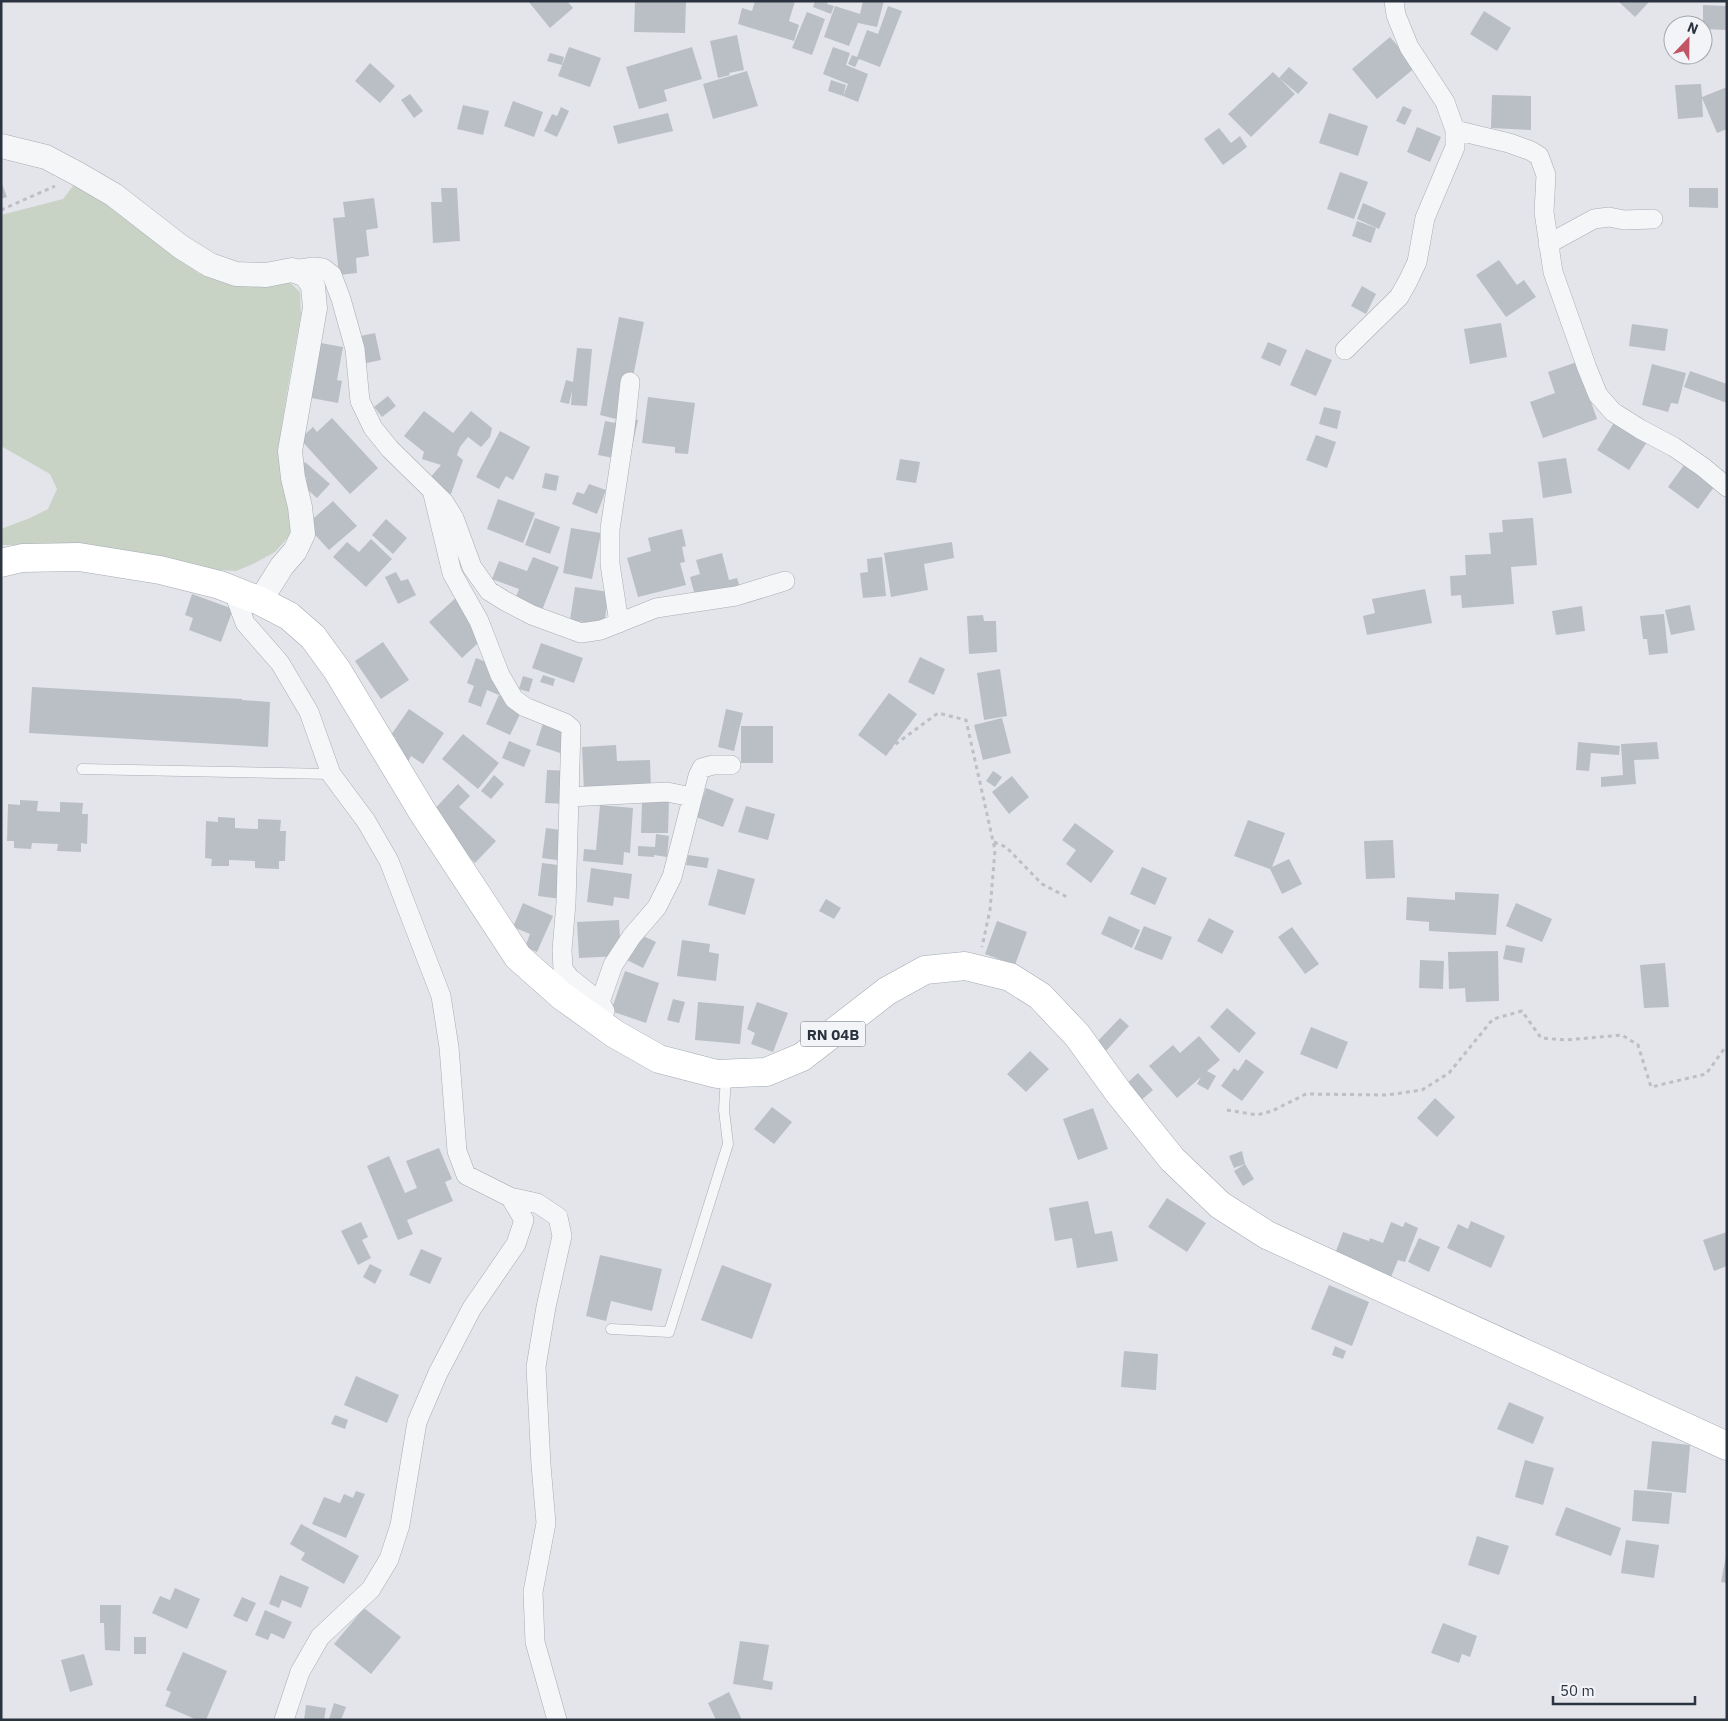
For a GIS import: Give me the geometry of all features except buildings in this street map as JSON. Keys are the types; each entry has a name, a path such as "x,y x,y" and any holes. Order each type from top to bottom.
{"main road":[{"name":"RN 04B","path":"1,563 22,558 79,557 160,570 232,590 260,600 289,616 313,637 336,670 418,803 518,957 562,996 615,1034 659,1059 717,1074 766,1072 802,1057 887,991 925,970 964,966 1010,977 1040,996 1077,1035 1119,1093 1172,1159 1220,1205 1267,1236 1727,1446"}],"street":[{"path":"1345,350 1399,297 1408,281 1417,262 1425,218 1455,147 1455,130 1444,102 1409,48 1396,15 1394,1"},
{"path":"1455,130 1509,143 1531,151 1538,156 1546,175 1544,212 1553,272 1586,368 1598,395 1613,412 1674,447 1727,486"},
{"path":"1,146 46,157 82,176 114,195 181,247 210,265 236,274 266,275 314,267 323,268 332,275 355,348 360,401 373,428 384,442 444,502 454,518 472,567 489,590 504,601 532,615 580,633 601,630 656,608 736,596 785,581"},
{"path":"1548,244 1594,219 1609,217 1624,220 1653,218"},
{"path":"260,600 294,551 303,534 290,451 315,308 313,286 306,275 292,270"},
{"path":"619,622 610,564 610,529 630,382"},
{"path":"432,491 452,573 479,621 500,675 514,699 525,707 565,723 571,728 566,903 562,950 563,969 570,978 600,1002 615,1034"},
{"path":"232,590 245,623 280,663 309,712 331,774 366,821 388,861 441,996 448,1047 457,1151 466,1176 510,1197 537,1203 558,1217 562,1236 546,1307 536,1367 546,1523 533,1592 535,1642 557,1720"},
{"path":"600,1002 614,965 632,936 657,907 672,876 692,797 702,768 713,765 731,765"},
{"path":"569,796 667,792 692,797"},
{"path":"284,1720 300,1672 320,1637 371,1588 389,1559 400,1524 418,1422 438,1373 472,1308 516,1244 524,1220 510,1197"}],"lane":[{"path":"82,769 331,774"},
{"path":"611,1329 669,1332 728,1144 724,1110 726,1074"}],"path":[{"path":"1,210 62,182 82,176"},
{"path":"889,749 938,713 966,720 995,850 990,910 977,969"},
{"path":"993,842 1006,847 1042,884 1067,897"},
{"path":"1227,1110 1257,1115 1272,1111 1306,1094 1386,1095 1422,1090 1449,1072 1493,1020 1522,1012 1541,1038 1566,1040 1622,1035 1638,1045 1651,1087 1706,1074 1724,1049 1727,1048"}],"green space":[{"path":"73,186 87,186 198,273 225,282 287,280 300,292 301,315 278,450 286,490 295,516 290,535 275,552 253,564 236,571 200,569 57,545 1,545 1,529 48,509 57,489 50,474 1,446 1,215 63,199"}]}
